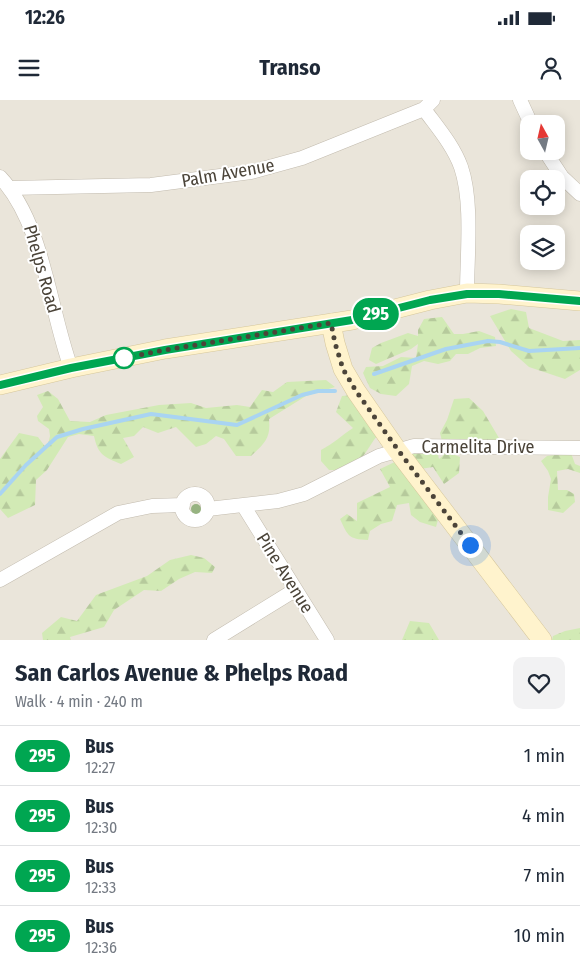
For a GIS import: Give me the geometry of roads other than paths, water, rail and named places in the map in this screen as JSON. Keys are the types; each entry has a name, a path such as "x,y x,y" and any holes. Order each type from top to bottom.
{"main road":[{"path":"0,385 71,368 174,348 352,320 430,300 467,294 499,294 580,301"},
{"path":"331,323 343,369 356,391 398,450 542,640"}],"street":[{"path":"520,100 527,115"},
{"path":"428,104 461,167 468,196 467,294"},
{"name":"Palm Avenue","path":"10,188 151,185 251,172 302,158 428,104"},
{"path":"551,160 562,178 580,194"},
{"name":"Phelps Road","path":"0,177 10,188 29,223 71,368"},
{"name":"Carmelita Drive","path":"0,580 118,513 152,506 183,505 184,514 196,520 204,517 208,509 278,501 304,494 379,456 414,446 580,448"},
{"name":"Pine Avenue","path":"243,505 327,640"},
{"path":"214,640 295,590"}],"waterway":[{"path":"374,374 446,349 488,341 500,342 529,351 580,348"},
{"path":"0,494 26,465 57,437 83,429 151,414 237,425 302,395 318,391 335,391"}]}
